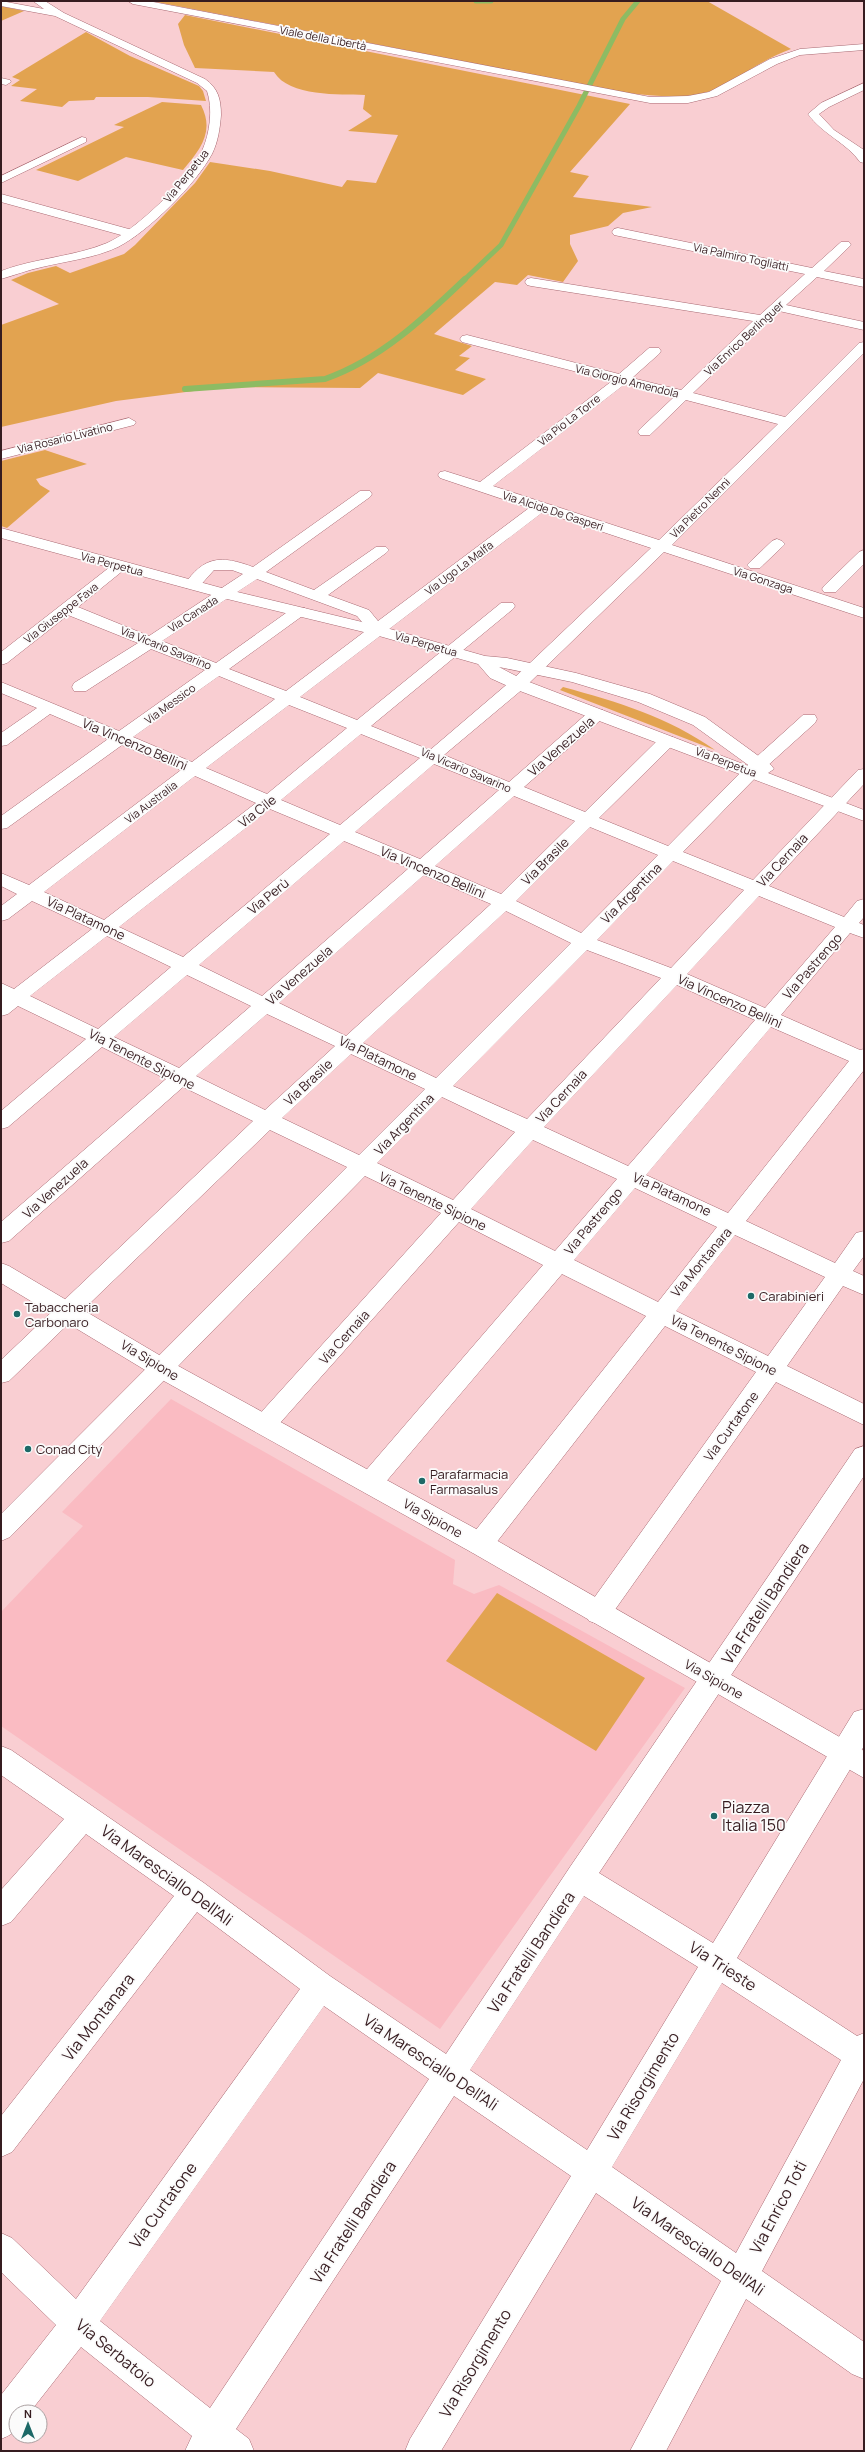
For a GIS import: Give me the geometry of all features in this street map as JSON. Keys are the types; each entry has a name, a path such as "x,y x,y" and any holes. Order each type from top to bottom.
{"street":[{"path":"38,1 56,9"},
{"name":"Viale della Libertà","path":"133,1 513,76 655,101 700,98 725,89 762,67 793,53 828,48 864,47"},
{"path":"1,2 56,9"},
{"name":"Via Perpetua","path":"1,275 93,252 113,245 132,234 170,198 206,155 215,128 214,96 211,89 201,81 56,9"},
{"path":"864,86 825,105 813,114 830,132 860,152 864,160"},
{"path":"1,180 82,140"},
{"path":"1,198 132,234"},
{"name":"Via Palmiro Togliatti","path":"618,232 864,283"},
{"name":"Via Enrico Berlinguer","path":"645,432 763,319 845,246"},
{"path":"530,282 763,319"},
{"path":"776,307 864,326"},
{"name":"Via Giorgio Amendola","path":"466,339 788,422"},
{"name":"Via Pietro Nenni","path":"534,669 666,542 864,346"},
{"name":"Via Pio La Torre","path":"482,487 621,380 654,351"},
{"name":"Via Rosario Livatino","path":"1,455 129,422"},
{"name":"Via Alcide De Gasperi","path":"445,475 540,506 666,542"},
{"name":"Via Canada","path":"80,687 225,594 255,571 365,494"},
{"name":"Via Ugo La Malfa","path":"377,630 540,506"},
{"name":"Via Perpetua","path":"1,533 225,594 377,630 484,661 496,674 518,684 667,741 755,768 798,790 864,816"},
{"name":"Via Gonzaga","path":"666,542 755,565 864,600"},
{"name":"Via Gonzaga","path":"666,542 864,613"},
{"path":"755,565 777,544"},
{"path":"317,595 381,550"},
{"path":"830,589 864,555"},
{"path":"192,585 204,568 214,565 234,565 255,571 363,613 377,630"},
{"name":"Via Giuseppe Fava","path":"1,660 68,609 120,566"},
{"name":"Via Cile","path":"6,999 106,926 269,801 507,606"},
{"name":"Via Vicario Savarino","path":"68,609 434,756 586,820 671,852 856,928"},
{"name":"Via Messico","path":"1,824 299,611"},
{"name":"Via Australia","path":"1,915 290,698 377,630"},
{"path":"484,661 506,662 576,678 644,698 699,721 755,768"},
{"name":"Via Perù","path":"1,1122 184,965 344,833 534,669"},
{"name":"Via Vincenzo Bellini","path":"1,687 196,769 504,902 582,942 674,976 863,1058"},
{"path":"1,741 48,708"},
{"name":"Via Venezuela","path":"1,1236 179,1077 266,1004 597,714"},
{"name":"Via Argentina","path":"3,1524 163,1369 671,852 755,768 808,719"},
{"name":"Via Brasile","path":"1,1374 348,1044 504,902 667,741"},
{"name":"Via Cernaia","path":"264,1425 458,1212 531,1128 834,804 864,774"},
{"name":"Via Platamone","path":"1,879 106,926 440,1088 531,1128 864,1286"},
{"name":"Via Pastrengo","path":"370,1483 559,1263 631,1175 768,1018 856,928 864,905"},
{"name":"Via Tenente Sipione","path":"6,999 100,1036 266,1121 458,1212 864,1415"},
{"name":"Via Montanara","path":"480,1544 660,1313 734,1223 863,1058"},
{"name":"Via Curtatone","path":"598,1613 864,1239"},
{"name":"Via Sipione","path":"1,1272 163,1369 480,1544 854,1759"},
{"name":"Via Fratelli Bandiera","path":"218,2445 449,2075 580,1877 864,1456"},
{"name":"Via Risorgimento","path":"422,2451 718,1963 854,1759 864,1721"},
{"name":"Via Maresciallo Dell'Ali","path":"1,1759 194,1893 320,1986 591,2171 864,2362"},
{"path":"1,1912 84,1816"},
{"name":"Via Trieste","path":"580,1877 863,2054"},
{"name":"Via Montanara","path":"1,2140 194,1893"},
{"name":"Via Curtatone","path":"1,2422 78,2324 320,1986"},
{"name":"Via Enrico Toti","path":"647,2451 863,2054"},
{"name":"Via Serbatoio","path":"1,2249 78,2324 218,2445"}],"shaded area":[{"path":"151,1 707,1 791,49 771,58 713,90 682,96 649,95 628,93"},
{"path":"1,6 24,11 1,21"},
{"path":"185,15 630,104 570,172 589,176 573,197 652,207 623,213 608,226 570,235 570,244 578,261 563,282 528,275 517,285 495,282 434,334 472,346 459,356 470,358 455,370 486,379 463,395 378,373 360,388 225,387 116,401 1,427 1,325 59,304 11,280 28,273 56,266 70,273 124,254 135,245 195,183 210,162 270,171 342,187 347,180 376,183 398,135 348,131 372,116 363,109 365,95 329,94 303,90 291,86 281,80 274,72 195,68 184,45 178,24"},
{"path":"86,32 130,56 199,86 203,91 206,101 148,97 96,97 94,100 69,101 62,107 20,101 37,89 11,86 20,80 12,77"},
{"path":"162,102 201,105 205,115 206,132 204,140 200,148 183,170 126,157 78,181 36,170 124,127 114,125"},
{"path":"45,450 87,464 36,479 40,485 50,491 7,528 1,526 1,461"},
{"path":"563,687 642,712 679,728 715,750 560,690"},
{"path":"171,1399 455,1560 453,1584 474,1594 499,1585 685,1688 440,2029 1,1726 1,1612 83,1526 62,1512"},
{"path":"497,1593 645,1678 596,1751 446,1661"}],"waterway":[{"path":"476,1 491,1"},
{"path":"464,280 501,245 579,106 623,19 638,1"},
{"path":"185,389 325,379 345,371 383,349 417,323 465,279"}],"place":[{"name":"Carabinieri","path":"751,1296"},
{"name":"Tabaccheria Carbonaro","path":"17,1314"},
{"name":"Conad City","path":"28,1449"},
{"name":"Parafarmacia Farmasalus","path":"422,1481"},
{"name":"Piazza Italia 150","path":"714,1816"}]}
